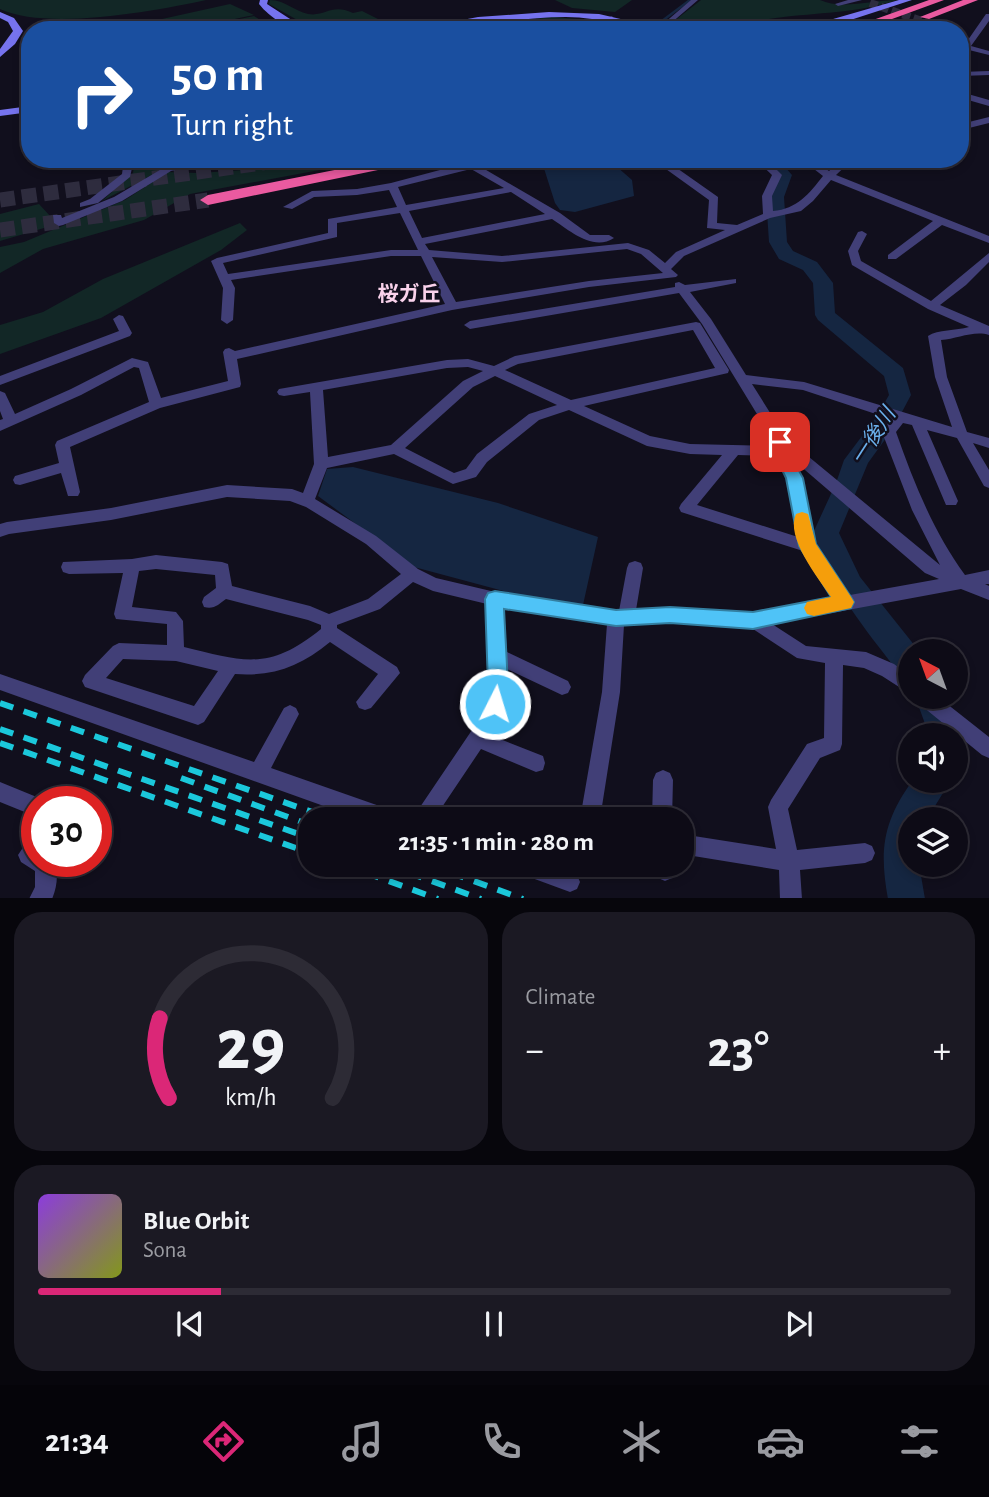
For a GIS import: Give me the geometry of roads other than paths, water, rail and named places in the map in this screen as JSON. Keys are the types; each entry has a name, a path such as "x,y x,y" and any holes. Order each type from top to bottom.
{"highway":[{"path":"877,21 939,0"},
{"path":"914,21 972,0"},
{"path":"208,200 367,168"}],"street":[{"path":"264,0 270,11 287,21"},
{"path":"671,21 695,0"},
{"path":"839,21 908,0"},
{"path":"838,4 864,1"},
{"path":"0,15 11,20 18,31 0,54"},
{"path":"497,21 552,15 626,21"},
{"path":"969,42 989,16"},
{"path":"605,21 612,18"},
{"path":"979,30 989,33"},
{"path":"969,37 973,38"},
{"path":"969,47 989,53"},
{"path":"969,74 989,73"},
{"path":"0,113 21,110"},
{"path":"969,126 989,120"},
{"path":"128,168 127,175 94,201 57,217 59,223 118,199 173,168"},
{"path":"288,207 312,194 357,192 464,168"},
{"path":"476,168 556,215 588,238 626,239 669,272 707,322 733,373 780,447 794,478 807,546 854,601"},
{"path":"670,168 714,199 711,226 737,228"},
{"path":"768,215 767,196 777,176 769,168"},
{"path":"818,168 829,176 989,240"},
{"path":"669,272 680,254 768,215 788,214 800,209 838,168"},
{"path":"392,186 452,306"},
{"path":"227,320 229,288 217,261 333,235 332,221 513,189"},
{"path":"419,242 556,215"},
{"path":"892,257 940,221"},
{"path":"862,234 853,251 853,261 932,306 983,330"},
{"path":"224,278 391,253 502,259 617,245 635,247 645,252"},
{"path":"932,306 962,283 989,256"},
{"path":"73,492 62,444 156,404 235,384 230,354 452,306 669,272"},
{"path":"470,325 732,281"},
{"path":"0,381 126,333 119,319"},
{"path":"321,464 395,449 468,384 515,360 696,326 733,373"},
{"path":"983,330 934,336 941,377 962,436 989,482"},
{"path":"118,351 127,363"},
{"path":"1,400 6,424 76,392 127,363 136,362 144,365 156,404"},
{"path":"284,392 447,363 468,363 494,370 647,441 682,448 733,451 780,447 835,487 931,568 961,582 989,589"},
{"path":"395,449 453,479 471,473 482,458 534,417 570,405 733,373 804,386 989,443"},
{"path":"307,501 321,464 316,387"},
{"path":"899,417 889,432 910,491 939,553 961,582"},
{"path":"917,422 951,500"},
{"path":"733,451 686,508 807,546"},
{"path":"20,480 66,466"},
{"path":"0,531 7,527 111,514 227,491 292,495 307,501 371,540 412,574 433,584 495,599 621,618 670,615 753,620 961,582"},
{"path":"68,567 132,566 156,562 222,569 224,591"},
{"path":"132,566 122,614 170,617 175,621 176,653"},
{"path":"592,807 621,618 635,568"},
{"path":"231,666 198,716 91,681 118,651 176,653 231,666 259,669 282,664 297,657 329,626 374,604 412,574"},
{"path":"210,602 224,591"},
{"path":"224,591 310,613 391,673 365,702"},
{"path":"430,807 444,784 460,769 495,704 498,685 495,599"},
{"path":"753,620 803,653 834,658 854,657 877,663 898,678"},
{"path":"497,656 562,687"},
{"path":"791,898 789,861 778,807 814,751 833,744 834,658"},
{"path":"0,682 353,807"},
{"path":"938,709 989,750"},
{"path":"258,774 290,714"},
{"path":"476,738 536,763"},
{"path":"662,807 663,780"},
{"path":"0,792 21,801"},
{"path":"694,846 789,861 864,853"},
{"path":"39,898 45,891 46,877"},
{"path":"558,877 570,881"}],"water":[{"path":"544,168 618,168 632,180 634,196 575,212 560,210 555,203"},
{"path":"353,467 498,503 598,537 583,605 518,595 414,567 318,496 327,469"}],"waterway":[{"path":"662,21 690,0"},
{"name":"一後川","path":"777,168 784,175 775,197 778,242 786,255 810,266 823,283 825,315 895,373 900,395 886,421 856,460 849,483 826,533 832,552 850,586 898,648"},
{"name":"一後川","path":"935,709 940,723"},
{"name":"一後川","path":"907,898 901,863 902,835 924,793"}],"tunnel":[{"path":"870,3 922,21"},
{"path":"0,200 226,168"},
{"path":"0,230 208,200"}],"railway":[{"path":"0,703 298,807"},
{"path":"0,729 298,834"},
{"path":"0,743 298,849"},
{"path":"181,778 298,821"},
{"path":"378,877 435,898"},
{"path":"421,877 478,898"},
{"path":"463,877 520,898"}],"district":[{"name":"桜ガ丘","path":"409,294"}]}
